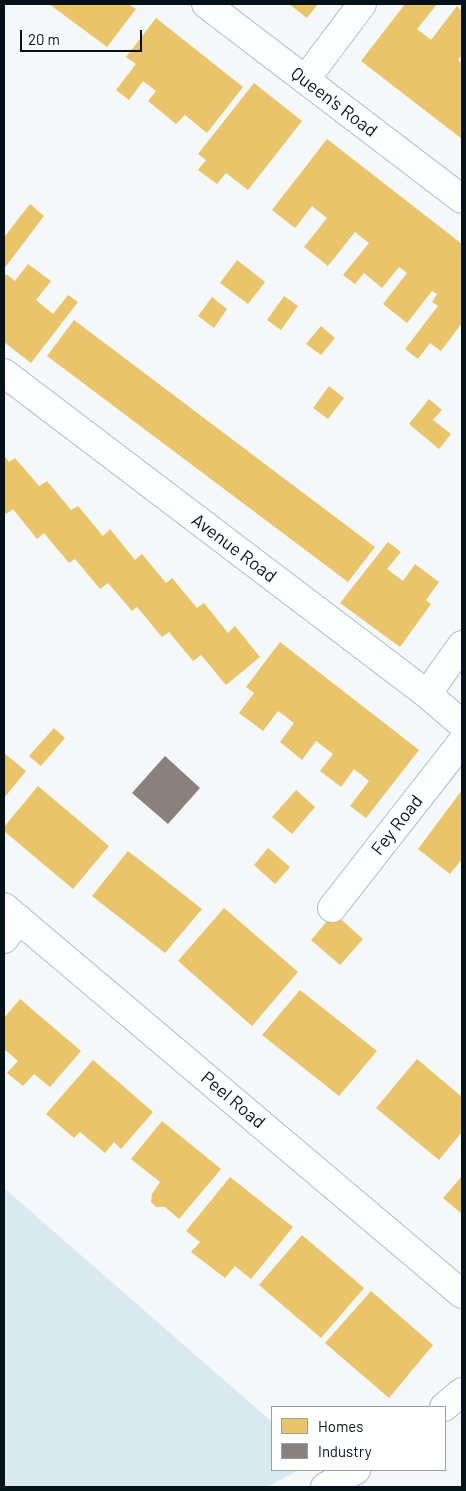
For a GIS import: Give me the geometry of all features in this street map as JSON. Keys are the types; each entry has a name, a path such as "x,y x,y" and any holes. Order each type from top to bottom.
{"street":[{"name":"Queen's Road","path":"206,4 462,199"},
{"path":"305,80 362,4"},
{"name":"Avenue Road","path":"4,373 427,694 462,724"},
{"path":"427,694 462,645"},
{"name":"Fey Road","path":"332,908 462,742"},
{"name":"Peel Road","path":"9,921 462,1294"},
{"path":"445,1406 462,1392"},
{"path":"325,1487 354,1471"}],"shaded area":[{"path":"4,1188 271,1421 271,1471 297,1471 267,1487 4,1487"}],"building: Homes":[{"path":"49,4 128,4 136,9 107,47"},
{"path":"289,4 318,4 307,18"},
{"path":"405,4 437,4 417,29 431,40 457,6 462,11 462,55 458,60 462,63 462,139 361,61"},
{"path":"156,18 243,87 207,133 185,115 176,124 148,101 156,91 143,81 129,100 116,90 136,64 126,57"},
{"path":"254,83 302,121 248,190 226,173 217,184 198,170 206,160 198,154"},
{"path":"327,139 462,244 462,323 441,351 430,343 418,359 405,349 438,306 432,302 437,294 432,291 407,323 383,304 407,273 399,267 382,288 364,273 355,284 343,275 369,243 355,232 328,266 304,247 327,218 312,206 295,228 272,210"},
{"path":"30,204 44,216 4,269 4,235"},
{"path":"237,260 265,282 248,304 220,283"},
{"path":"28,264 51,281 36,300 53,314 68,295 78,302 31,363 4,342 4,277 6,274 15,281"},
{"path":"284,296 298,306 281,330 267,320"},
{"path":"212,297 227,309 214,328 198,316"},
{"path":"74,320 375,547 348,582 47,356"},
{"path":"321,326 335,338 321,355 306,344"},
{"path":"329,386 344,398 328,419 313,408"},
{"path":"429,399 442,410 433,420 451,434 439,449 409,424"},
{"path":"4,455 9,462 15,458 39,486 47,481 71,510 78,506 103,536 110,529 135,560 142,554 166,583 172,578 197,608 204,603 228,633 235,626 260,657 226,685 201,655 193,661 169,632 162,637 137,607 132,611 108,583 100,589 75,559 69,563 44,533 37,539 13,509 6,514 4,512"},
{"path":"388,542 401,552 387,569 403,581 415,564 439,582 426,600 431,604 400,647 340,603"},
{"path":"280,642 419,750 366,818 350,806 369,781 354,769 341,787 320,771 333,754 316,741 302,760 280,742 294,723 278,711 263,731 239,713 254,693 246,687"},
{"path":"54,728 65,738 41,766 29,756"},
{"path":"4,753 26,771 4,798"},
{"path":"38,786 109,846 73,889 4,831 4,827"},
{"path":"296,790 315,807 292,834 272,817"},
{"path":"462,790 462,859 450,874 418,849"},
{"path":"268,848 290,867 275,884 254,865"},
{"path":"128,851 202,909 165,953 92,896"},
{"path":"224,908 298,972 252,1026 178,961"},
{"path":"334,913 363,939 340,965 311,940"},
{"path":"300,990 377,1051 339,1096 262,1035"},
{"path":"20,999 81,1051 50,1087 34,1074 23,1086 7,1073 18,1061 4,1049 4,1018"},
{"path":"417,1059 462,1097 462,1132 439,1160 376,1108"},
{"path":"93,1060 153,1112 121,1149 114,1142 105,1153 80,1132 74,1138 46,1114"},
{"path":"162,1121 221,1169 179,1219 165,1207 156,1207 151,1202 152,1194 160,1182 131,1159"},
{"path":"462,1176 462,1214 443,1198"},
{"path":"230,1177 293,1227 251,1279 235,1266 225,1278 191,1252 200,1242 186,1231"},
{"path":"302,1235 364,1288 321,1338 259,1285"},
{"path":"371,1291 433,1345 389,1398 325,1343"}],"building: Industry":[{"path":"165,756 200,788 168,824 132,793"}]}
